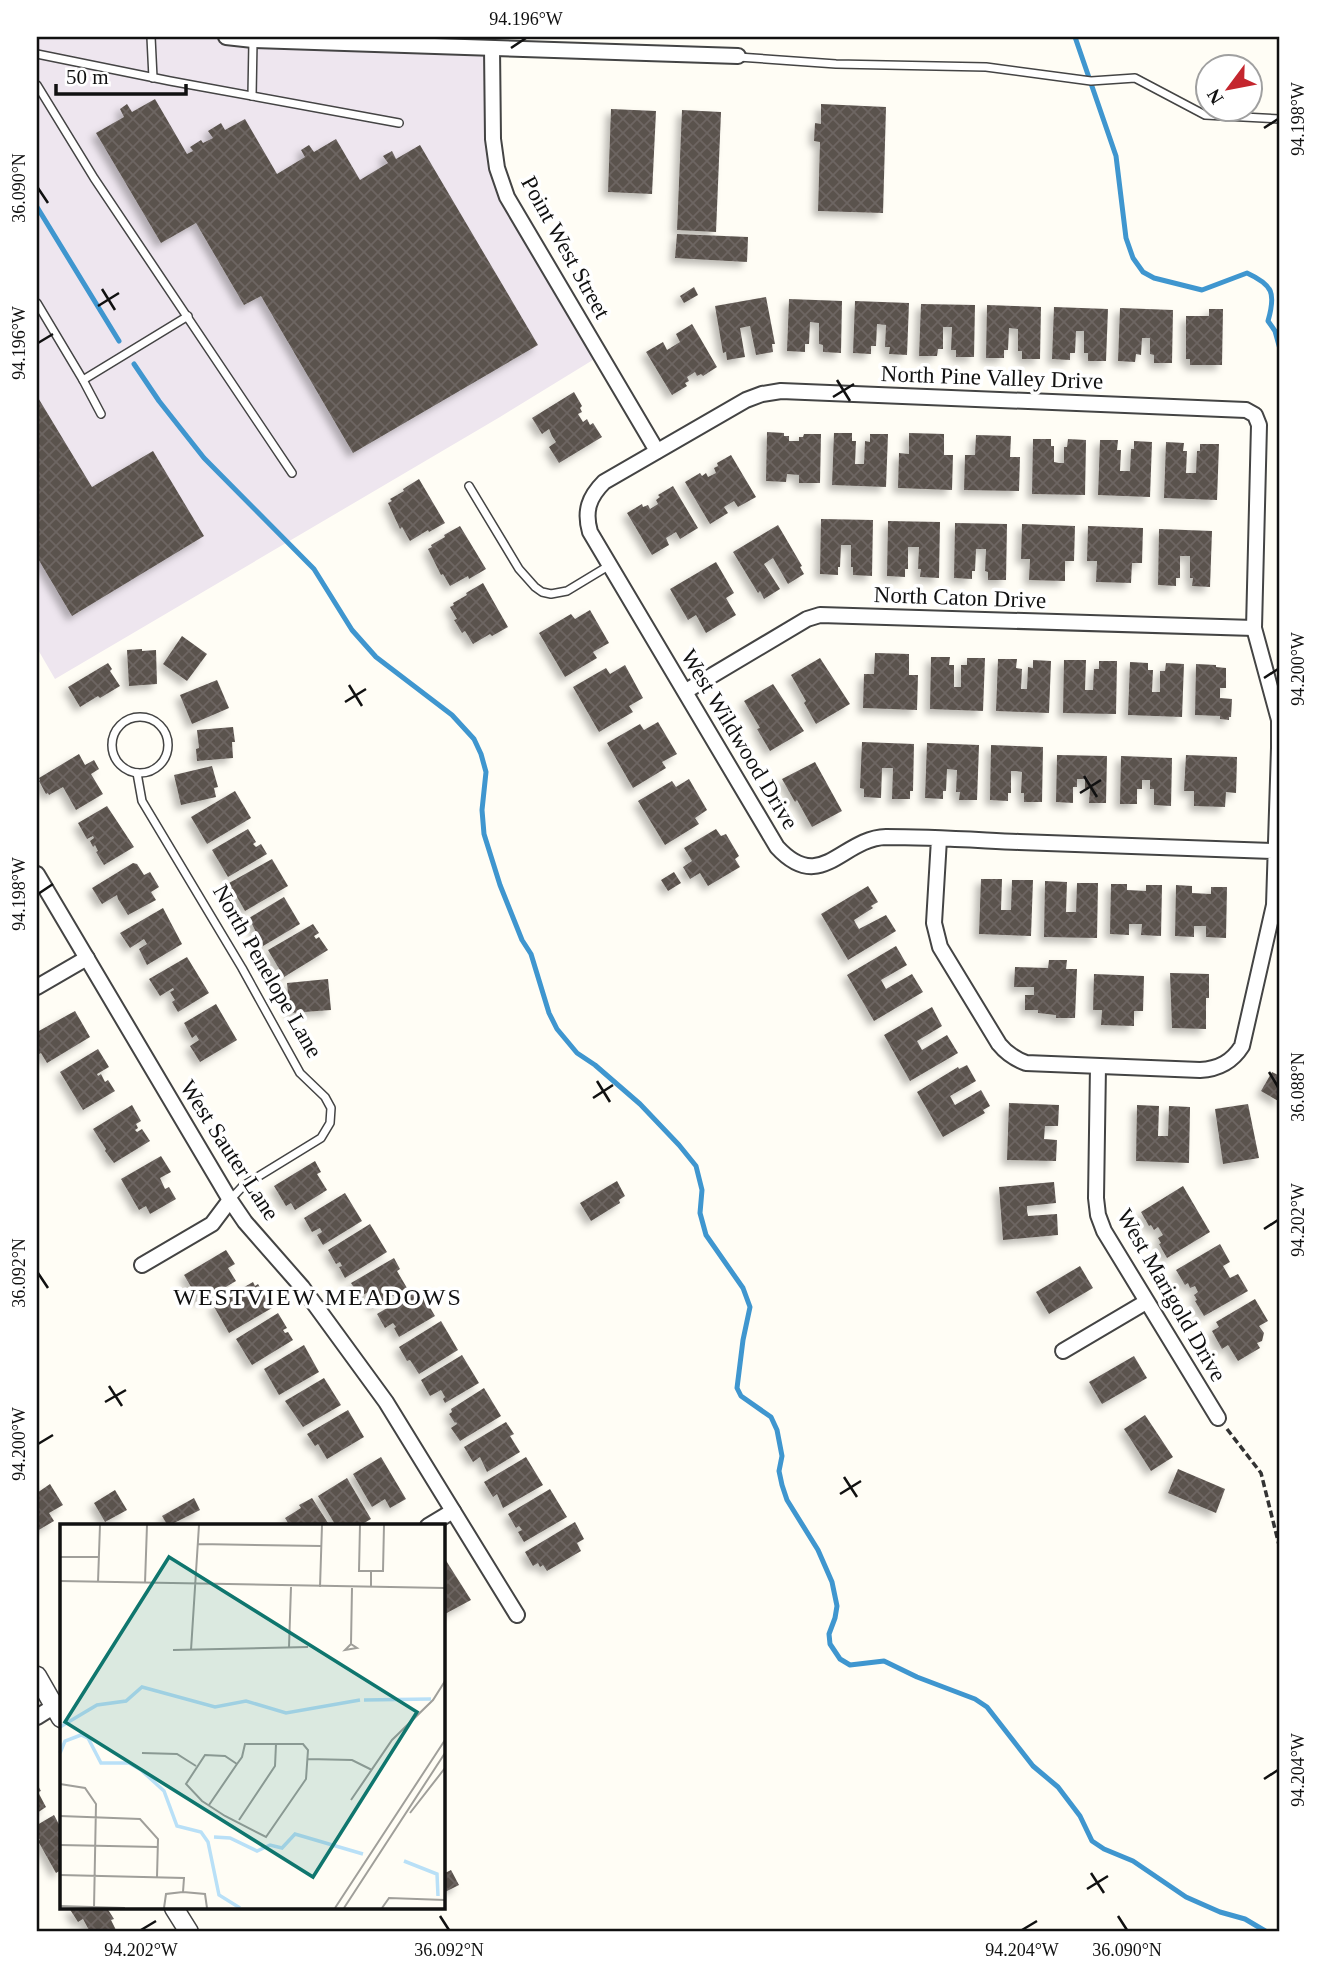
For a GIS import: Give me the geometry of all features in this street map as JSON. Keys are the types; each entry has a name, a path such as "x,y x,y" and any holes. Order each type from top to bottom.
{"street":[{"path":"234,37 253,40 738,57"},
{"name":"Point West Street","path":"492,48 493,139 497,168 508,197 657,451"},
{"name":"North Pine Valley Drive","path":"657,451 746,400 781,391 1246,410 1255,415 1259,425 1254,628"},
{"name":"West Wildwood Drive","path":"657,451 604,482 594,491 586,518 590,532 777,847 786,857 797,864 811,867 827,863 868,841 883,837 1275,851"},
{"name":"North Caton Drive","path":"686,691 807,618 820,615 1254,628"},
{"path":"939,839 934,923 936,935 940,947 1006,1053 1026,1063 1098,1066 1200,1070 1218,1068 1228,1062 1242,1046 1274,905 1279,720 1254,628"},
{"name":"West Sauter Lane","path":"37,874 230,1200 245,1222 302,1287 386,1402 517,1615"},
{"path":"37,987 87,958"},
{"name":"West Marigold Drive","path":"1098,1066 1098,1215 1104,1231 1218,1418"},
{"name":"North Penelope Lane","path":"142,1265 212,1223 230,1200"},
{"path":"1063,1351 1146,1302"},
{"path":"431,1524 453,1511"},
{"path":"37,1676 59,1709 37,1717"},
{"path":"175,1910 189,1932"}],"lane":[{"path":"151,37 153,78"},
{"path":"252,96 253,40"},
{"path":"37,54 399,123"},
{"path":"738,57 836,64 986,67 1091,80 1135,78 1205,115 1280,119"},
{"path":"37,85 94,178 292,474"},
{"path":"37,303 101,414"},
{"path":"83,380 188,316"},
{"path":"469,486 519,569 542,592 551,594 567,591 610,565"},
{"path":"143,716 165,730 168,748 166,757 155,770 137,774 121,766 112,751 111,742 118,726 125,720 143,716"},
{"name":"North Penelope Lane","path":"137,774 142,801 242,968 300,1073 325,1097 331,1108 330,1123 321,1138 243,1186 230,1200"}],"path":[{"path":"1218,1418 1261,1473 1280,1549"}],"shaded area":[{"path":"37,37 226,37 492,48 497,168 601,355 55,679 37,648"}],"building":[{"path":"155,99 187,154 193,151 190,147 201,140 203,143 213,138 208,131 221,123 225,130 245,119 277,174 305,157 301,150 309,145 314,152 336,139 360,180 388,163 383,156 392,151 396,159 420,145 538,345 353,453 261,296 244,305 196,223 161,243 96,133 124,117 120,109 127,104 132,112"},
{"path":"821,104 886,107 883,213 818,211 820,142 814,141 815,123 821,124"},
{"path":"611,109 656,111 652,194 608,192"},
{"path":"682,110 721,112 716,232 677,230"},
{"path":"677,234 748,237 747,262 675,258"},
{"path":"694,287 698,295 684,303 680,296"},
{"path":"766,297 775,344 772,344 773,352 756,355 750,326 740,328 745,357 727,360 726,352 723,353 715,306"},
{"path":"789,299 842,301 841,353 823,352 823,345 819,344 819,323 810,322 809,344 805,344 805,352 787,351"},
{"path":"855,301 909,303 907,355 889,354 890,347 885,347 886,325 877,324 876,346 871,346 871,354 853,353"},
{"path":"921,304 975,305 974,357 956,357 956,350 951,350 952,327 943,327 943,349 938,349 937,356 919,356"},
{"path":"987,305 1041,307 1040,359 1022,359 1022,351 1018,351 1018,329 1009,328 1008,350 1004,350 1004,358 986,358"},
{"path":"1054,307 1108,309 1106,361 1088,361 1088,353 1084,353 1084,331 1076,331 1075,353 1070,353 1070,360 1052,359"},
{"path":"1120,308 1173,310 1172,363 1154,363 1154,355 1150,354 1150,338 1142,338 1141,355 1136,354 1135,362 1118,361"},
{"path":"1209,309 1223,309 1222,365 1190,365 1190,359 1186,359 1186,316 1209,316"},
{"path":"692,324 717,367 703,376 697,376 695,372 687,377 687,386 672,395 646,352 663,342 667,350 680,342 676,334"},
{"path":"574,392 582,406 582,412 578,414 583,422 587,419 590,425 593,423 602,437 559,463 549,447 556,442 549,429 542,434 532,418"},
{"path":"37,396 92,487 153,451 204,536 72,616 37,557"},
{"path":"767,432 784,433 784,436 789,436 789,441 799,441 799,437 804,434 821,434 820,483 799,483 799,475 787,474 786,482 766,481"},
{"path":"834,433 852,433 852,441 856,441 855,464 864,464 865,441 870,442 870,434 888,434 886,487 832,485"},
{"path":"909,433 944,434 944,455 953,455 952,490 898,488 899,453 909,454"},
{"path":"976,435 1011,436 1010,457 1020,457 1019,491 964,490 965,455 975,455"},
{"path":"1033,439 1051,439 1054,462 1059,463 1064,463 1064,447 1067,447 1068,439 1086,440 1085,495 1032,494"},
{"path":"1100,440 1118,440 1117,450 1121,450 1120,471 1130,471 1134,441 1152,442 1150,497 1098,495"},
{"path":"1166,442 1184,443 1183,451 1187,451 1186,473 1196,473 1200,444 1219,444 1217,500 1164,498"},
{"path":"731,455 756,497 738,507 734,501 724,507 728,513 710,524 685,482 700,473 702,476 706,473 708,477 716,473 714,468 718,466 717,463"},
{"path":"419,479 445,523 410,541 402,527 400,529 388,503"},
{"path":"673,486 698,528 680,539 676,532 666,538 669,545 652,555 627,513 642,504 643,507 648,505 650,509 658,504 658,495"},
{"path":"821,519 873,520 872,576 853,575 851,545 841,545 838,575 820,574"},
{"path":"888,521 940,522 939,578 920,577 919,547 908,547 908,569 905,569 905,577 887,576"},
{"path":"955,523 1007,524 1006,580 988,580 988,572 985,571 986,549 976,549 972,579 954,578"},
{"path":"1022,524 1075,526 1074,561 1065,561 1065,581 1029,580 1030,559 1021,559"},
{"path":"778,525 804,574 788,584 773,558 764,564 780,589 764,599 733,552"},
{"path":"460,526 486,569 450,586 443,574 441,575 428,549"},
{"path":"1088,526 1143,528 1142,563 1132,563 1131,583 1096,582 1097,561 1087,561"},
{"path":"1159,529 1212,531 1210,587 1192,586 1190,556 1180,556 1180,578 1176,578 1176,586 1158,585"},
{"path":"716,562 734,593 726,598 736,615 706,633 696,615 688,620 670,589"},
{"path":"483,583 508,627 473,644 465,631 462,633 450,607"},
{"path":"590,610 609,643 593,652 597,658 565,677 539,633 571,614 575,619"},
{"path":"182,636 207,654 187,681 163,664"},
{"path":"127,650 156,650 157,684 129,686"},
{"path":"875,653 909,654 909,675 918,675 917,710 863,708 864,674 874,674"},
{"path":"931,657 950,657 949,665 954,665 954,687 961,687 961,665 967,665 967,658 985,658 983,711 930,709"},
{"path":"820,658 850,704 816,724 791,675"},
{"path":"998,659 1017,659 1016,668 1022,669 1021,689 1027,689 1028,667 1033,668 1033,660 1051,661 1049,713 996,711"},
{"path":"1064,660 1086,660 1085,690 1093,690 1094,669 1099,669 1099,661 1117,661 1116,714 1063,713"},
{"path":"1130,662 1148,663 1148,670 1153,670 1152,692 1160,692 1160,671 1165,671 1166,663 1184,664 1182,717 1128,715"},
{"path":"108,663 120,686 80,707 68,687"},
{"path":"1196,664 1226,668 1226,688 1220,688 1220,698 1232,699 1229,720 1220,719 1220,716 1195,715"},
{"path":"625,665 643,698 629,706 633,712 599,732 573,687 606,668 610,674"},
{"path":"217,680 229,708 192,724 180,695"},
{"path":"773,684 804,731 770,751 744,701"},
{"path":"658,722 677,754 662,762 666,768 633,788 607,743 640,724 644,730"},
{"path":"233,727 233,758 197,761 197,730"},
{"path":"862,742 914,744 913,791 910,791 910,799 892,799 893,768 882,768 881,798 864,797 864,789 860,788"},
{"path":"927,743 979,745 977,800 959,800 960,792 956,792 957,770 947,769 943,799 925,798"},
{"path":"991,745 1043,747 1042,802 1024,802 1024,793 1021,793 1022,772 1016,771 1011,771 1011,793 1008,793 1008,801 990,800"},
{"path":"79,754 85,765 94,760 99,769 91,774 103,794 76,810 63,787 46,794 39,778"},
{"path":"1057,755 1107,756 1106,803 1089,803 1090,788 1085,788 1085,779 1077,779 1077,787 1073,787 1073,803 1056,802"},
{"path":"1186,755 1237,757 1236,793 1226,792 1225,807 1194,806 1194,791 1184,791"},
{"path":"1121,756 1172,758 1171,806 1154,805 1154,789 1150,789 1150,780 1142,780 1142,789 1137,789 1137,804 1120,804"},
{"path":"815,762 842,811 812,827 782,779"},
{"path":"212,766 218,787 214,788 216,797 181,805 174,775"},
{"path":"689,779 707,810 695,818 699,824 665,845 638,801 672,781 676,787"},
{"path":"235,791 251,818 207,844 191,817"},
{"path":"107,806 134,847 104,865 95,845 93,847 90,841 93,836 87,839 78,823"},
{"path":"248,829 256,842 253,844 256,847 261,844 267,854 228,877 212,850"},
{"path":"716,829 721,836 726,834 739,856 735,859 740,867 708,886 700,873 690,879 683,867 692,861 684,848"},
{"path":"272,859 288,886 245,911 229,883"},
{"path":"133,863 137,864 144,875 150,872 159,887 151,892 156,900 128,915 117,895 102,904 92,888"},
{"path":"674,872 681,883 668,891 661,880"},
{"path":"981,879 1002,879 1001,910 1011,910 1012,880 1033,880 1031,936 979,934"},
{"path":"1045,881 1067,882 1066,912 1076,912 1077,883 1098,883 1097,938 1044,937"},
{"path":"1111,884 1127,884 1127,890 1146,891 1146,885 1162,885 1161,936 1141,935 1142,924 1129,924 1129,935 1110,934"},
{"path":"1176,885 1192,886 1192,893 1211,894 1211,887 1227,887 1226,938 1206,937 1206,926 1194,926 1194,937 1175,936"},
{"path":"868,886 878,902 854,920 859,929 886,915 896,931 848,960 821,914"},
{"path":"284,897 300,924 263,946 249,918"},
{"path":"163,908 182,944 147,965 139,949 147,944 144,939 130,948 120,933"},
{"path":"313,924 319,933 314,936 316,939 319,937 328,950 284,977 268,950"},
{"path":"896,946 907,965 881,980 886,989 912,974 923,992 874,1021 847,975"},
{"path":"187,957 209,993 178,1012 172,1002 175,1000 170,992 173,988 160,996 149,979"},
{"path":"1049,960 1067,960 1066,969 1077,969 1075,1018 1056,1018 1056,1015 1038,1013 1038,1010 1025,1010 1025,995 1034,995 1034,987 1014,987 1015,967 1048,968"},
{"path":"1170,973 1209,974 1206,1029 1172,1028"},
{"path":"1094,974 1144,976 1143,1011 1134,1011 1134,1026 1101,1025 1102,1010 1093,1010"},
{"path":"328,979 331,1010 290,1013 287,983"},
{"path":"216,1004 237,1040 200,1062 190,1046 199,1040 196,1035 192,1038 184,1023"},
{"path":"932,1007 942,1026 917,1041 922,1050 947,1035 958,1053 910,1081 884,1035"},
{"path":"75,1011 90,1037 47,1063 41,1053 37,1055 37,1032"},
{"path":"98,1049 109,1067 97,1074 101,1074 105,1082 108,1080 115,1091 83,1110 60,1072"},
{"path":"967,1065 976,1081 950,1096 955,1105 981,1090 990,1106 983,1110 985,1113 943,1137 917,1092 958,1067 959,1069"},
{"path":"1272,1072 1280,1076 1280,1102 1261,1091"},
{"path":"1009,1103 1059,1105 1058,1126 1045,1126 1044,1139 1057,1140 1056,1161 1007,1160"},
{"path":"1248,1104 1259,1158 1223,1164 1215,1109"},
{"path":"132,1105 141,1121 136,1124 138,1128 135,1130 137,1132 142,1129 150,1141 114,1163 93,1129"},
{"path":"1137,1105 1159,1106 1158,1136 1168,1136 1169,1106 1190,1107 1189,1163 1136,1161"},
{"path":"161,1156 171,1172 160,1178 165,1189 169,1187 176,1199 150,1214 146,1206 139,1210 121,1179"},
{"path":"315,1161 321,1172 317,1174 327,1190 295,1210 291,1203 286,1206 274,1186"},
{"path":"617,1181 625,1196 619,1200 620,1203 591,1221 580,1203"},
{"path":"1054,1182 1056,1203 1027,1206 1027,1211 1028,1216 1057,1214 1058,1235 1003,1240 999,1187"},
{"path":"1183,1186 1210,1232 1167,1258 1159,1244 1161,1243 1158,1238 1163,1235 1158,1227 1154,1230 1149,1226 1141,1212"},
{"path":"345,1193 362,1221 323,1245 317,1235 322,1232 320,1228 312,1232 304,1218"},
{"path":"370,1224 387,1252 345,1278 339,1267 342,1266 340,1262 336,1264 328,1250"},
{"path":"1220,1244 1230,1262 1223,1266 1230,1278 1238,1274 1248,1291 1204,1316 1195,1301 1197,1300 1194,1295 1198,1292 1195,1286 1190,1288 1188,1283 1185,1285 1176,1270"},
{"path":"226,1250 235,1264 228,1268 236,1281 200,1302 184,1275"},
{"path":"394,1258 400,1269 397,1271 407,1288 374,1307 368,1297 371,1295 368,1292 360,1297 351,1283"},
{"path":"1080,1266 1093,1288 1049,1314 1036,1292"},
{"path":"253,1282 255,1286 258,1284 272,1308 229,1333 213,1305"},
{"path":"419,1289 435,1316 399,1337 393,1323 385,1328 377,1314"},
{"path":"1255,1299 1268,1321 1259,1326 1264,1333 1262,1341 1257,1343 1260,1348 1238,1361 1228,1345 1222,1349 1212,1331 1219,1327 1216,1322"},
{"path":"278,1313 287,1328 283,1330 288,1332 293,1340 252,1365 236,1339"},
{"path":"441,1321 458,1350 419,1374 399,1347"},
{"path":"304,1345 319,1372 279,1395 264,1369"},
{"path":"462,1355 479,1383 445,1403 441,1390 430,1396 421,1380"},
{"path":"1134,1356 1147,1378 1102,1404 1089,1382"},
{"path":"324,1378 341,1405 303,1427 285,1401"},
{"path":"484,1388 501,1416 460,1441 451,1428 457,1424 449,1414 451,1409"},
{"path":"348,1410 364,1437 327,1459 318,1444 315,1446 307,1434"},
{"path":"1145,1415 1173,1457 1151,1471 1124,1429"},
{"path":"506,1422 514,1434 510,1436 520,1452 487,1472 480,1457 473,1462 464,1447"},
{"path":"381,1457 406,1499 390,1508 385,1499 372,1507 353,1474"},
{"path":"526,1457 543,1485 503,1508 497,1494 493,1497 484,1482"},
{"path":"1178,1469 1225,1489 1216,1513 1168,1493"},
{"path":"347,1478 371,1519 362,1524 335,1524 318,1496"},
{"path":"50,1484 63,1505 49,1513 54,1521 37,1531 37,1493"},
{"path":"550,1489 567,1517 524,1542 518,1532 522,1530 519,1526 516,1528 508,1514"},
{"path":"115,1490 127,1510 105,1522 94,1503"},
{"path":"194,1498 200,1510 172,1524 167,1524 162,1516"},
{"path":"312,1498 329,1524 289,1524 285,1518 301,1508 299,1505"},
{"path":"575,1522 584,1539 577,1543 581,1551 547,1571 538,1563 533,1566 525,1552"},
{"path":"444,1560 471,1600 444,1614"},
{"path":"37,1784 46,1807 37,1813"},
{"path":"54,1815 60,1826 60,1871 56,1873 38,1841 37,1825"},
{"path":"451,1870 459,1885 444,1892 444,1871 445,1873"},
{"path":"70,1910 108,1910 117,1932 90,1932 83,1919 78,1922"}],"waterway":[{"path":"1075,37 1116,156 1126,238 1133,258 1143,272 1154,278 1202,290 1247,273 1256,277 1270,291 1272,303 1268,321 1275,331 1280,349"},
{"path":"37,207 119,341"},
{"path":"134,364 204,458 314,569 352,630 376,657 452,715 474,739 486,772 482,810 484,834 500,885 522,940 531,954 549,1013 557,1029 577,1053 640,1104 696,1166 702,1190 700,1213 706,1235 743,1288 750,1307 737,1388 741,1396 771,1417 777,1430 782,1456 779,1471 787,1500 818,1550 832,1582 837,1606 829,1634 830,1644 840,1659 850,1665 884,1661 975,1699 987,1707 1033,1766 1058,1787 1080,1816 1092,1841 1133,1861 1186,1897 1220,1912 1245,1919 1267,1932"}],"district":[{"name":"WESTVIEW MEADOWS","path":"318,1297"}]}
